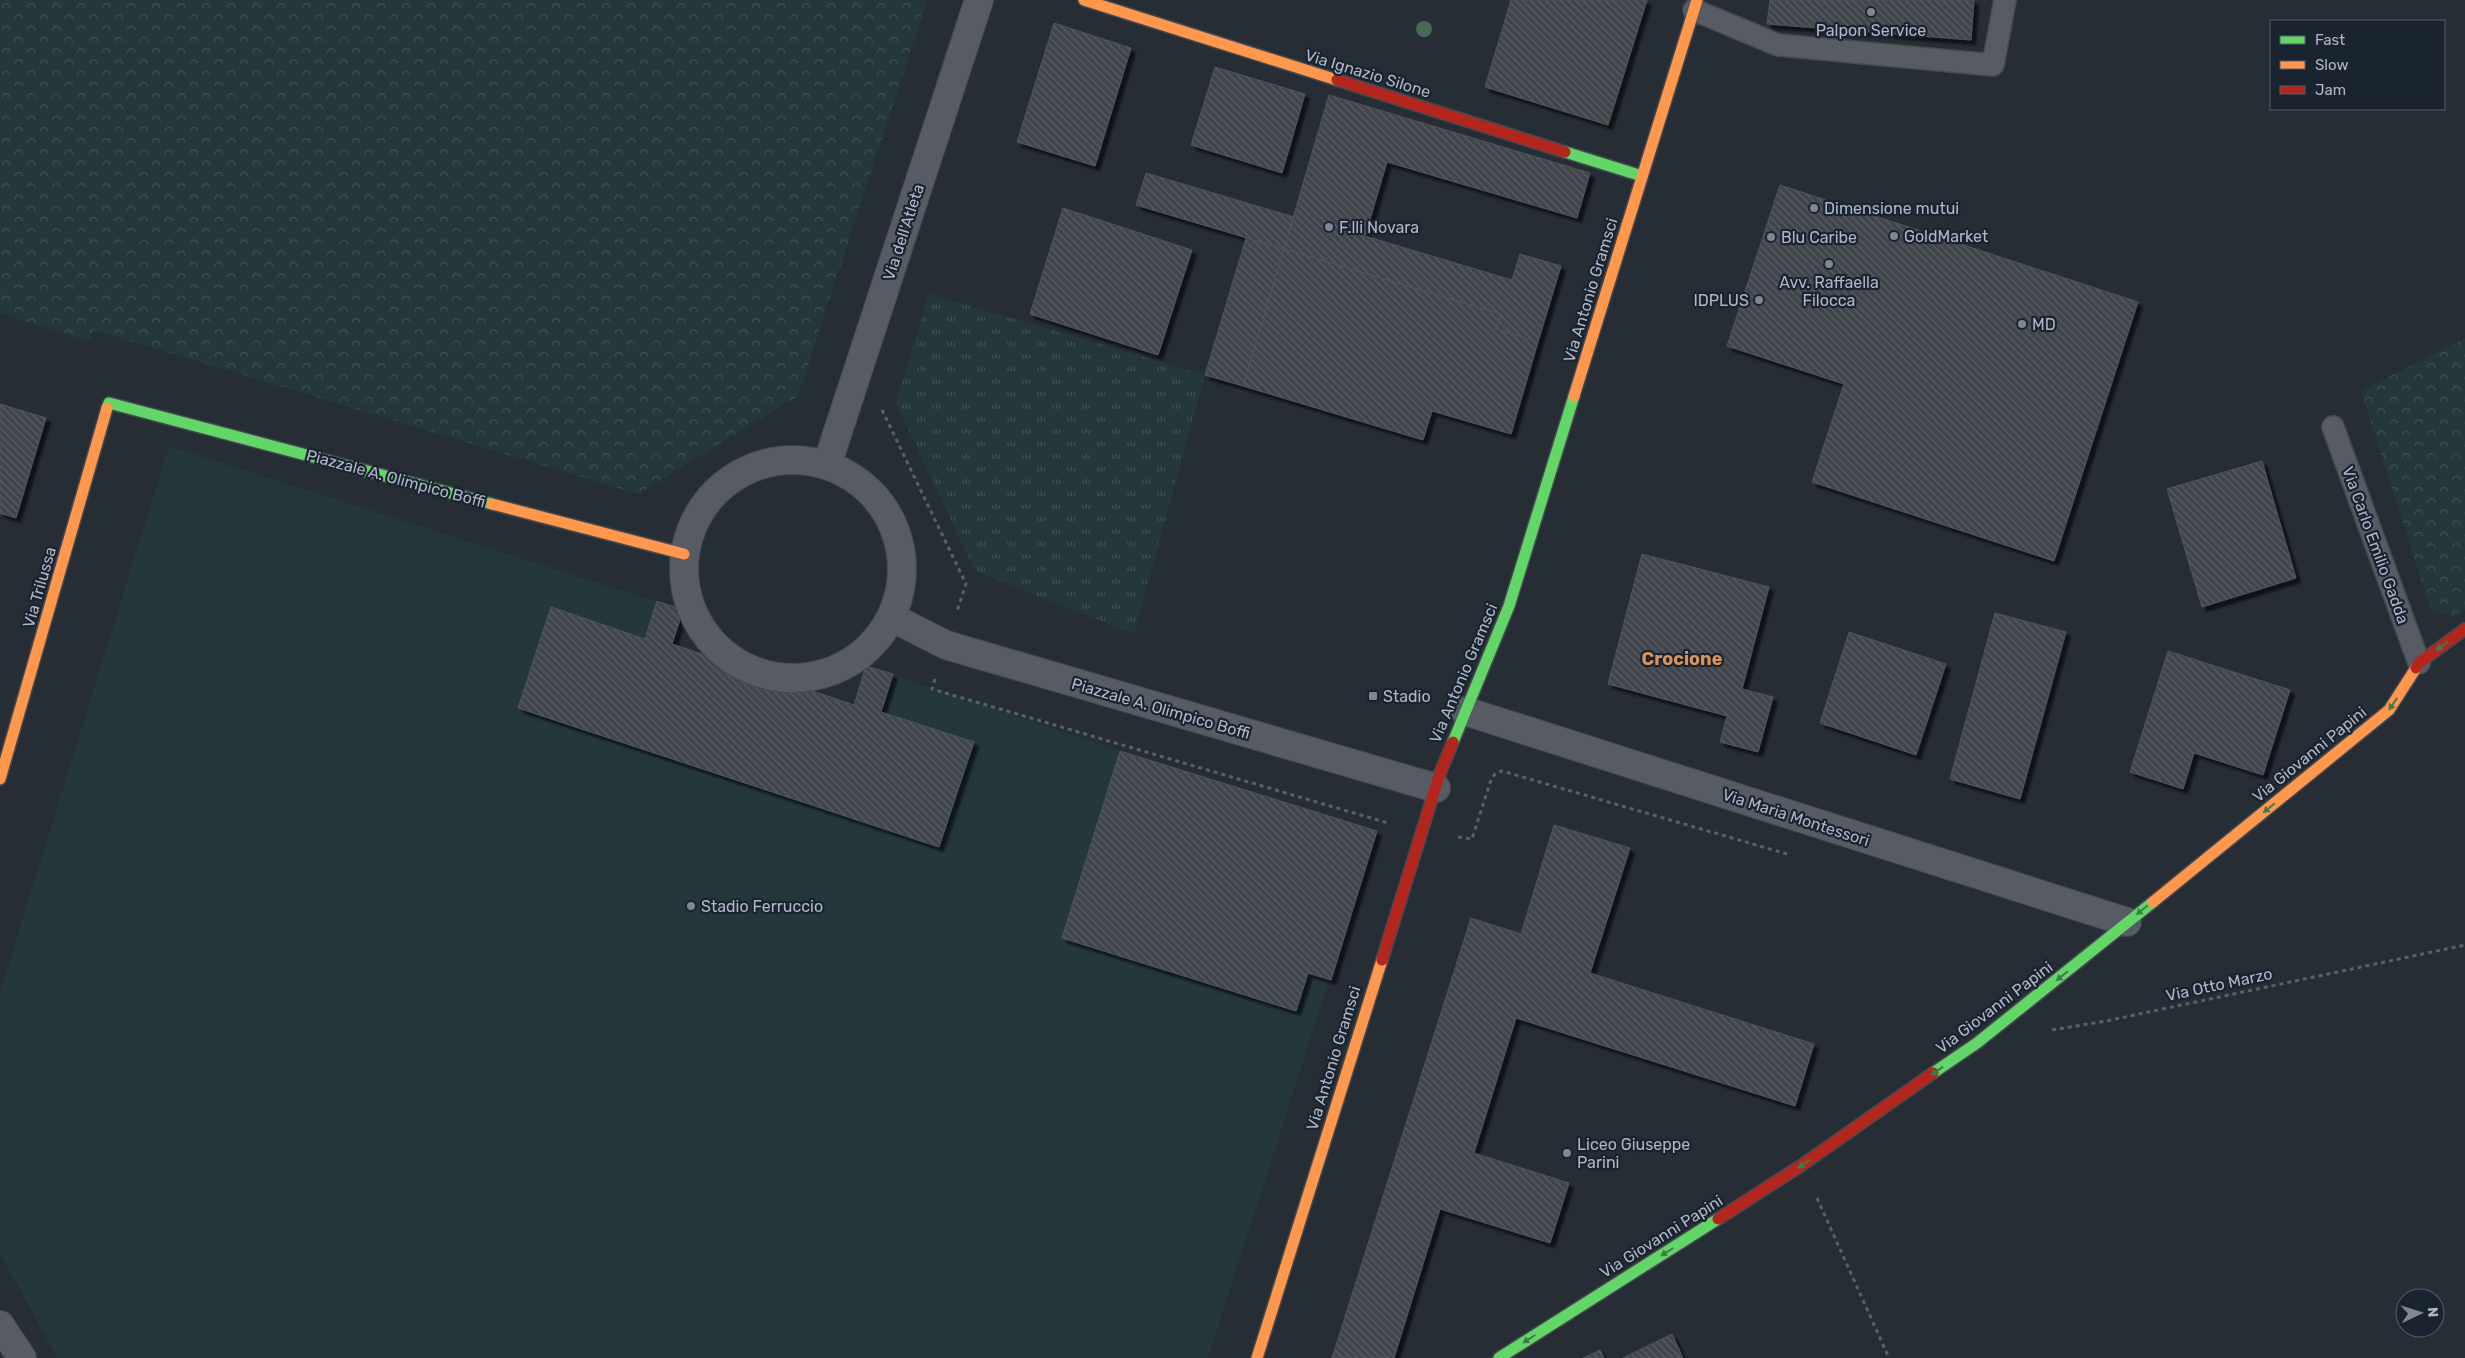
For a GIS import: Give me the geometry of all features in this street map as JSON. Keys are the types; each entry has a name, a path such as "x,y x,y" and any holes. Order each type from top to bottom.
{"street":[{"name":"Via dell'Atleta","path":"827,464 979,0"},
{"name":"Via Ignazio Silone","path":"1084,0 1642,176"},
{"name":"Via Antonio Gramsci","path":"1257,1358 1436,788 1465,711 1509,606 1696,5"},
{"name":"Piazzale A. Olimpico Boffi","path":"108,403 684,554"},
{"name":"Via Trilussa","path":"0,780 108,403"},
{"path":"789,459 827,464 865,487 883,507 899,542 901,580 891,617 861,654 828,673 807,678 768,676 734,662 700,628 685,592 684,554 704,504 732,477 752,466 789,459"},
{"name":"Piazzale A. Olimpico Boffi","path":"891,617 946,645 1436,788"},
{"name":"Via Giovanni Papini","path":"1499,1358 1802,1165 1976,1043 2100,946 2127,922 2389,710 2419,663 2465,629"},
{"name":"Via Maria Montessori","path":"1465,711 2127,922"},
{"path":"0,1326 22,1358"}],"lane":[{"path":"1696,5 1778,45 1993,65 2005,0"},
{"name":"Via Carlo Emilio Gadda","path":"2334,427 2419,663"}],"path":[{"path":"880,407 966,584 932,689 1397,826 1472,839 1491,780 1495,774 1502,771 1788,854"},
{"name":"Via Otto Marzo","path":"2051,1030 2106,1021 2465,945"},
{"path":"1802,1165 1889,1358"}],"green space":[{"path":"0,0 927,0 798,396 638,494 94,330 89,341 0,313"},
{"path":"929,294 1205,375 1134,634 975,571 896,403"},
{"path":"2465,338 2465,609 2456,617 2431,610 2361,391"},
{"name":"Stadio Ferruccio","path":"169,446 683,610 672,644 854,704 866,666 1120,751 1377,831 1208,1358 57,1358 0,1253 0,992"}],"building":[{"path":"1511,0 1647,0 1608,125 1485,87"},
{"name":"Palpon Service","path":"1770,0 1974,0 1971,40 1767,24"},
{"path":"1054,23 1131,48 1095,166 1017,142"},
{"path":"1215,67 1305,94 1282,173 1191,145"},
{"name":"F.lli Novara","path":"1329,95 1590,173 1577,218 1387,162 1365,236 1512,280 1520,254 1561,266 1538,342 1496,329 1501,314 1284,249"},
{"path":"1146,173 1294,217 1284,249 1136,205"},
{"path":"1780,185 2138,302 2054,561 1812,482 1844,384 1727,346"},
{"path":"1063,208 1192,250 1158,355 1030,314"},
{"path":"1246,238 1284,249 1243,386 1205,375"},
{"path":"1284,249 1501,314 1496,329 1538,342 1511,434 1432,411 1423,440 1243,386"},
{"path":"0,404 46,418 16,518 0,513"},
{"path":"2262,461 2296,578 2202,607 2167,489"},
{"path":"1642,554 1769,587 1742,689 1773,697 1758,752 1720,742 1727,716 1608,684"},
{"path":"657,601 683,610 672,644 854,705 866,666 893,674 881,712 974,742 939,847 518,708 551,607 645,639"},
{"path":"1995,613 2066,632 2020,799 1950,779"},
{"path":"1849,632 1946,664 1916,755 1820,723"},
{"path":"2168,651 2290,690 2263,775 2194,753 2183,789 2130,772"},
{"path":"1120,751 1377,831 1331,980 1308,973 1296,1011 1062,938"},
{"path":"1554,825 1630,848 1590,973 1814,1044 1795,1106 1516,1018 1474,1153 1569,1183 1550,1243 1440,1209 1394,1358 1332,1358 1471,918 1521,934"},
{"path":"1672,1334 1683,1358 1623,1358"},
{"path":"1600,1350 1604,1358 1583,1358"}],"traffic: fast":[{"path":"1565,152 1642,176"},
{"path":"1453,742 1509,606 1574,396"},
{"path":"107,408 109,403 492,504"},
{"path":"1933,1073 1977,1043 2153,902"},
{"path":"1499,1358 1718,1219"}],"traffic: slow":[{"path":"1084,0 1337,80"},
{"path":"1574,396 1697,0"},
{"path":"0,779 107,408"},
{"path":"492,504 684,554"},
{"path":"2153,902 2389,710 2416,668"},
{"path":"1257,1358 1382,960"}],"traffic: jam":[{"path":"1337,80 1565,152"},
{"path":"2416,668 2419,663 2465,629"},
{"path":"1382,960 1440,773 1453,742"},
{"path":"1718,1219 1802,1165 1933,1073"}],"place":[{"name":"Palpon Service","path":"1871,12"},
{"name":"Dimensione mutui","path":"1814,208"},
{"name":"F.lli Novara","path":"1329,227"},
{"name":"GoldMarket","path":"1894,236"},
{"name":"Blu Caribe","path":"1771,237"},
{"name":"Avv. Raffaella Filocca","path":"1829,264"},
{"name":"IDPLUS","path":"1759,300"},
{"name":"MD","path":"2022,324"},
{"name":"Stadio","path":"1373,696"},
{"name":"Stadio Ferruccio","path":"691,906"},
{"name":"Liceo Giuseppe Parini","path":"1567,1153"}],"district":[{"name":"Crocione","path":"1682,659"}]}
